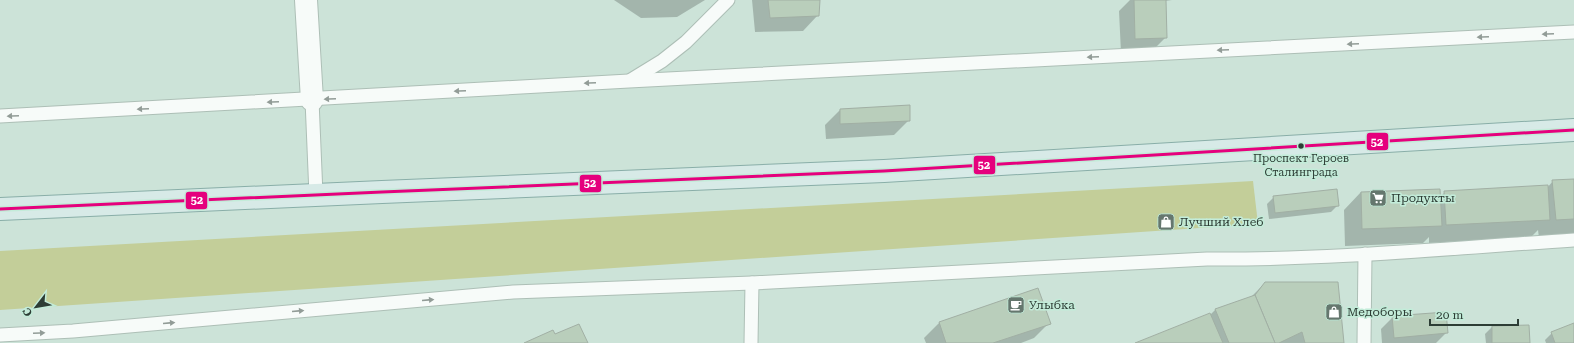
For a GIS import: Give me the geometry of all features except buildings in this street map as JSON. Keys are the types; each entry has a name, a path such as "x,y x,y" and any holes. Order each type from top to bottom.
{"main road":[{"path":"0,209 884,171 1574,130"}],"street":[{"path":"306,0 312,100"}],"lane":[{"path":"629,81 662,61 686,42 728,0"},
{"path":"0,116 312,100 629,81 1574,32"},
{"path":"312,100 316,195"},
{"path":"0,335 73,331 513,292 752,283 1207,259 1263,259 1365,254 1574,240"},
{"path":"1364,343 1365,254"},
{"path":"752,283 752,343"}],"green space":[{"path":"1253,181 1258,224 0,310 0,251"}],"transit line":[{"name":"52","path":"0,209 884,171 1574,130"}],"place":[{"name":"Проспект Героев Сталинграда","path":"1301,146"},
{"name":"Продукты","path":"1378,198"},
{"name":"Лучший Хлеб","path":"1166,222"},
{"name":"Улыбка","path":"1016,305"},
{"name":"Медоборы","path":"1334,312"}]}
